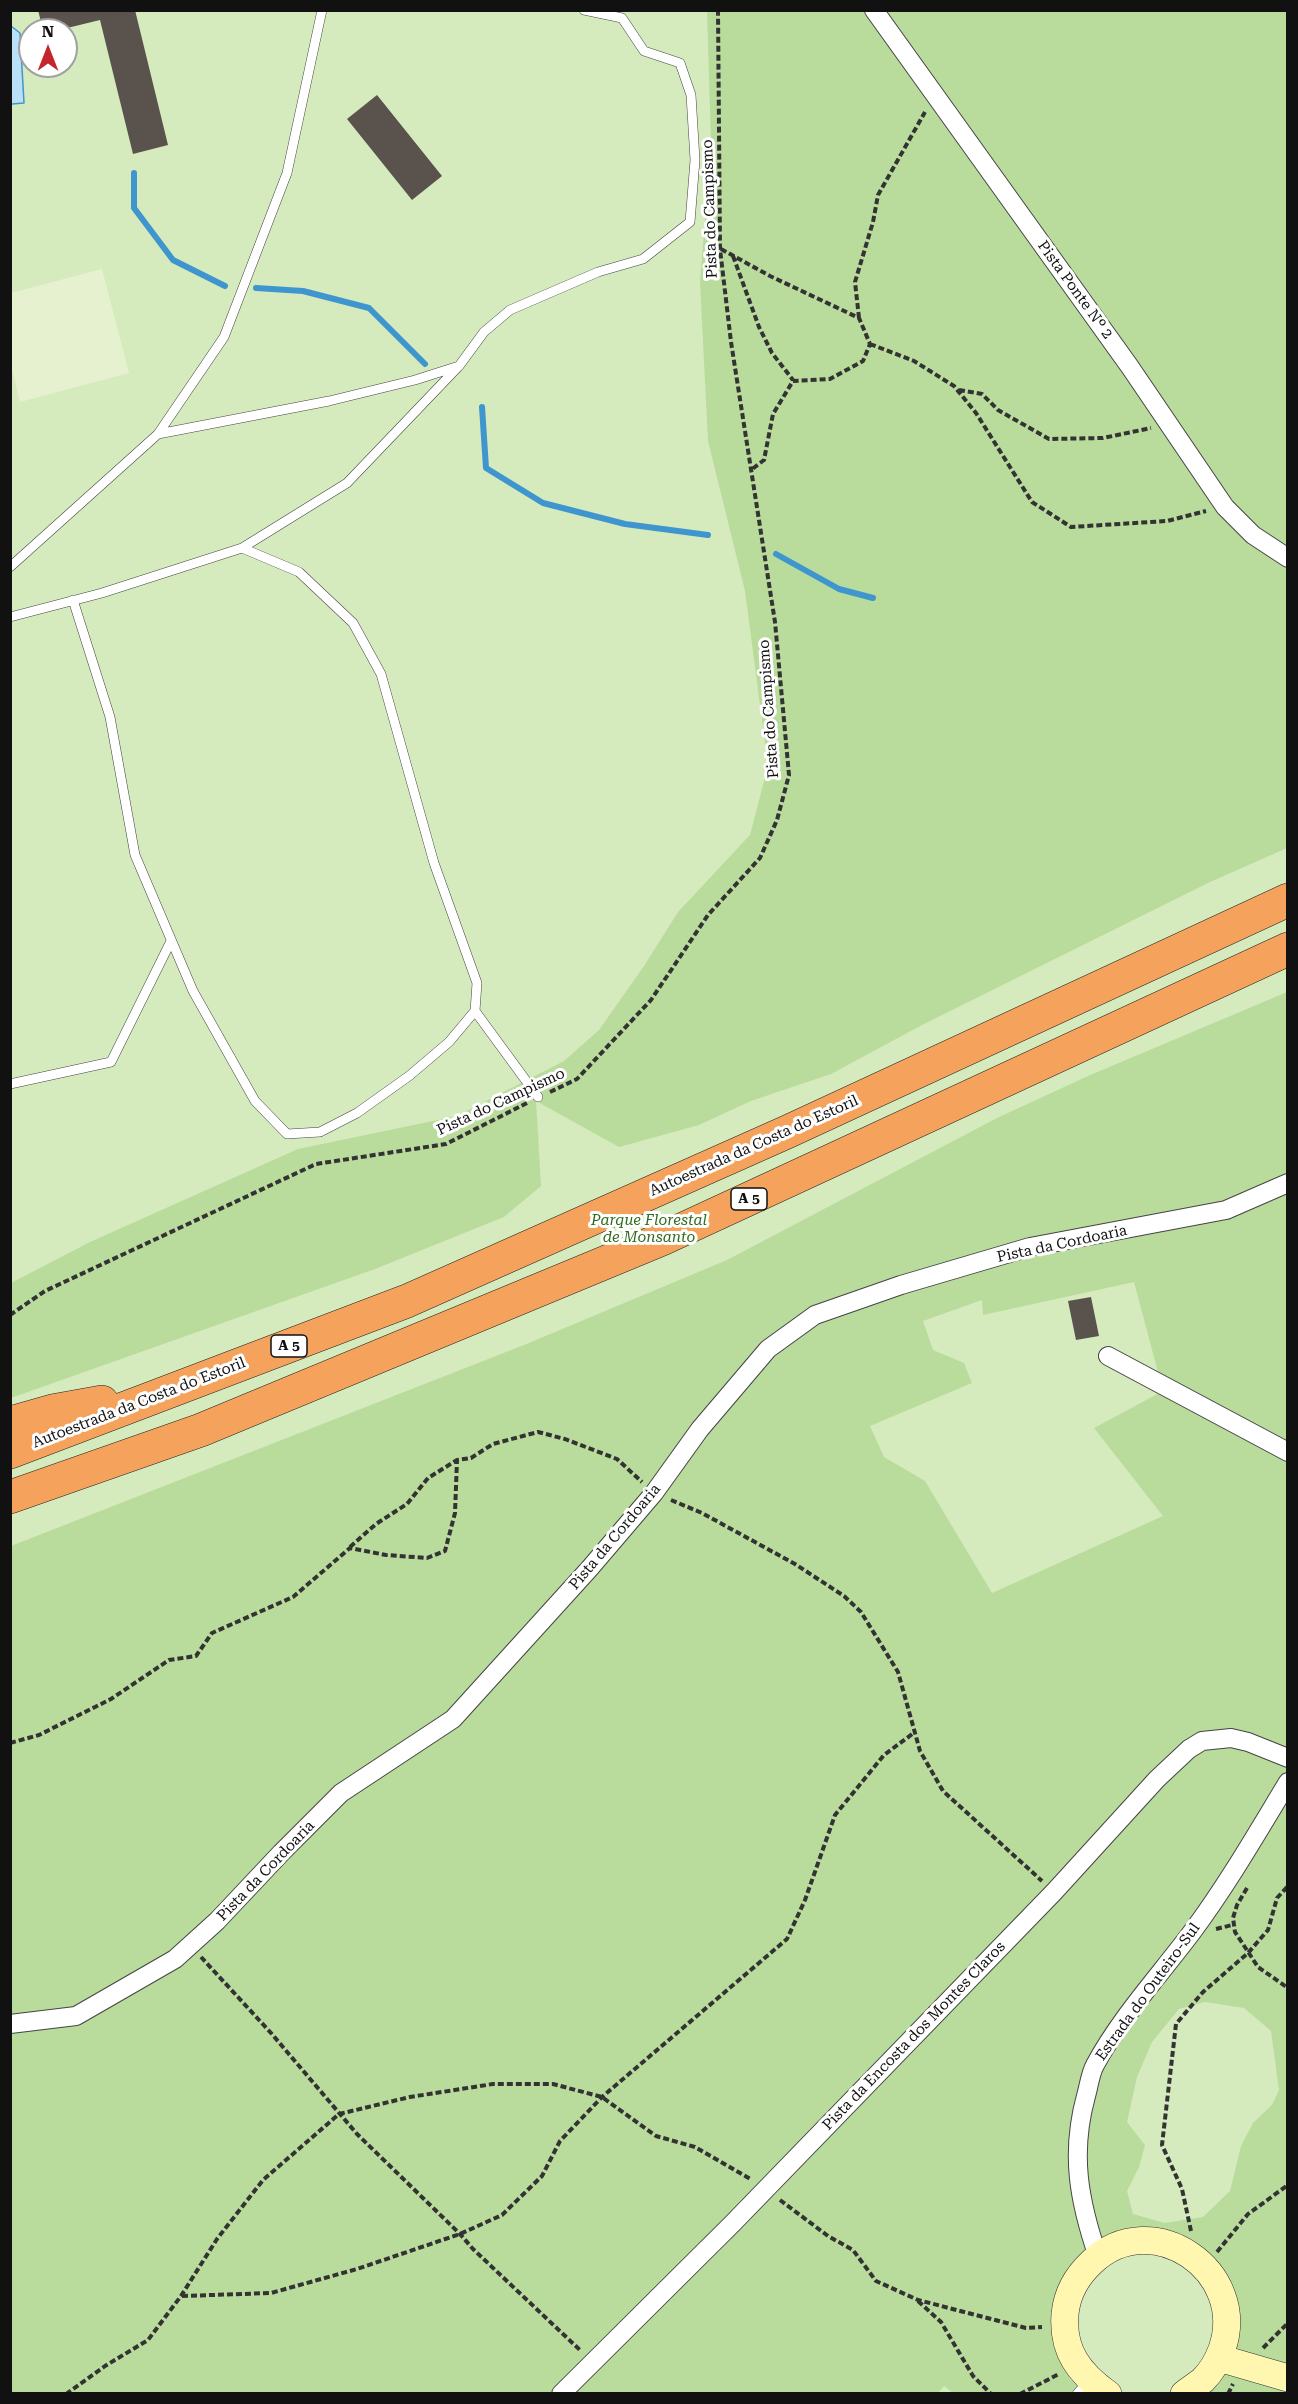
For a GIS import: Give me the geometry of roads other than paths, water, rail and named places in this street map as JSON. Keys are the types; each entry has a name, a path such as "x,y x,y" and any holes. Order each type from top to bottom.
{"highway":[{"name":"Autoestrada da Costa do Estoril","path":"10,1452 407,1301 787,1132 1287,900"},
{"name":"A 5","path":"10,1497 201,1430 662,1239 1287,949"},
{"path":"10,1423 52,1411 172,1391"}],"street":[{"name":"Pista Ponte Nº 2","path":"874,10 1169,424 1225,507 1253,535 1287,558"},
{"name":"Pista da Cordoaria","path":"10,2024 76,2016 175,1959 218,1922 281,1852 341,1793 453,1719 590,1568 654,1493 700,1429 768,1349 815,1315 900,1285 1030,1247 1226,1210 1287,1183"},
{"path":"1108,1356 1287,1452"},
{"name":"Pista da Encosta dos Montes Claros","path":"561,2394 765,2189 1054,1892 1157,1779 1189,1749 1202,1741 1231,1738 1287,1758"},
{"name":"Estrada do Outeiro-Sul","path":"1098,2257 1087,2225 1077,2174 1079,2120 1094,2067 1130,2011 1192,1932 1228,1880 1287,1782"},
{"path":"1087,2383 1068,2345 1064,2325 1066,2305 1072,2287 1083,2270 1098,2257 1118,2246 1142,2241 1165,2243 1197,2260 1221,2292 1227,2320 1225,2340 1219,2358 1204,2379 1184,2394"},
{"path":"1219,2358 1287,2378"}],"lane":[{"path":"10,567 158,434 224,337 287,172 322,10"},
{"path":"10,617 242,548 347,483 459,366 484,332 510,310 598,272 644,259 690,222 695,160 691,95 680,63 644,51 622,18 584,10"},
{"path":"158,434 329,401 415,380 459,366"},
{"path":"73,600 110,717 135,855 193,991 255,1101 287,1134 320,1132 357,1113 409,1076 449,1042 475,1011 477,982 434,863 381,674 353,623 299,572 242,548"},
{"path":"10,1084 111,1062 171,941"},
{"path":"475,1011 538,1097"}],"water":[{"path":"11,26 18,31 18,78 23,78 24,103 11,106"}],"waterway":[{"path":"134,173 134,208 173,260 225,286"},
{"path":"256,288 303,291 369,308 425,364"},
{"path":"482,407 486,468 543,503 625,524 708,535"},
{"path":"776,554 839,589 873,598"}],"park label":[{"name":"Parque Florestal de Monsanto","path":"649,1230"}]}
